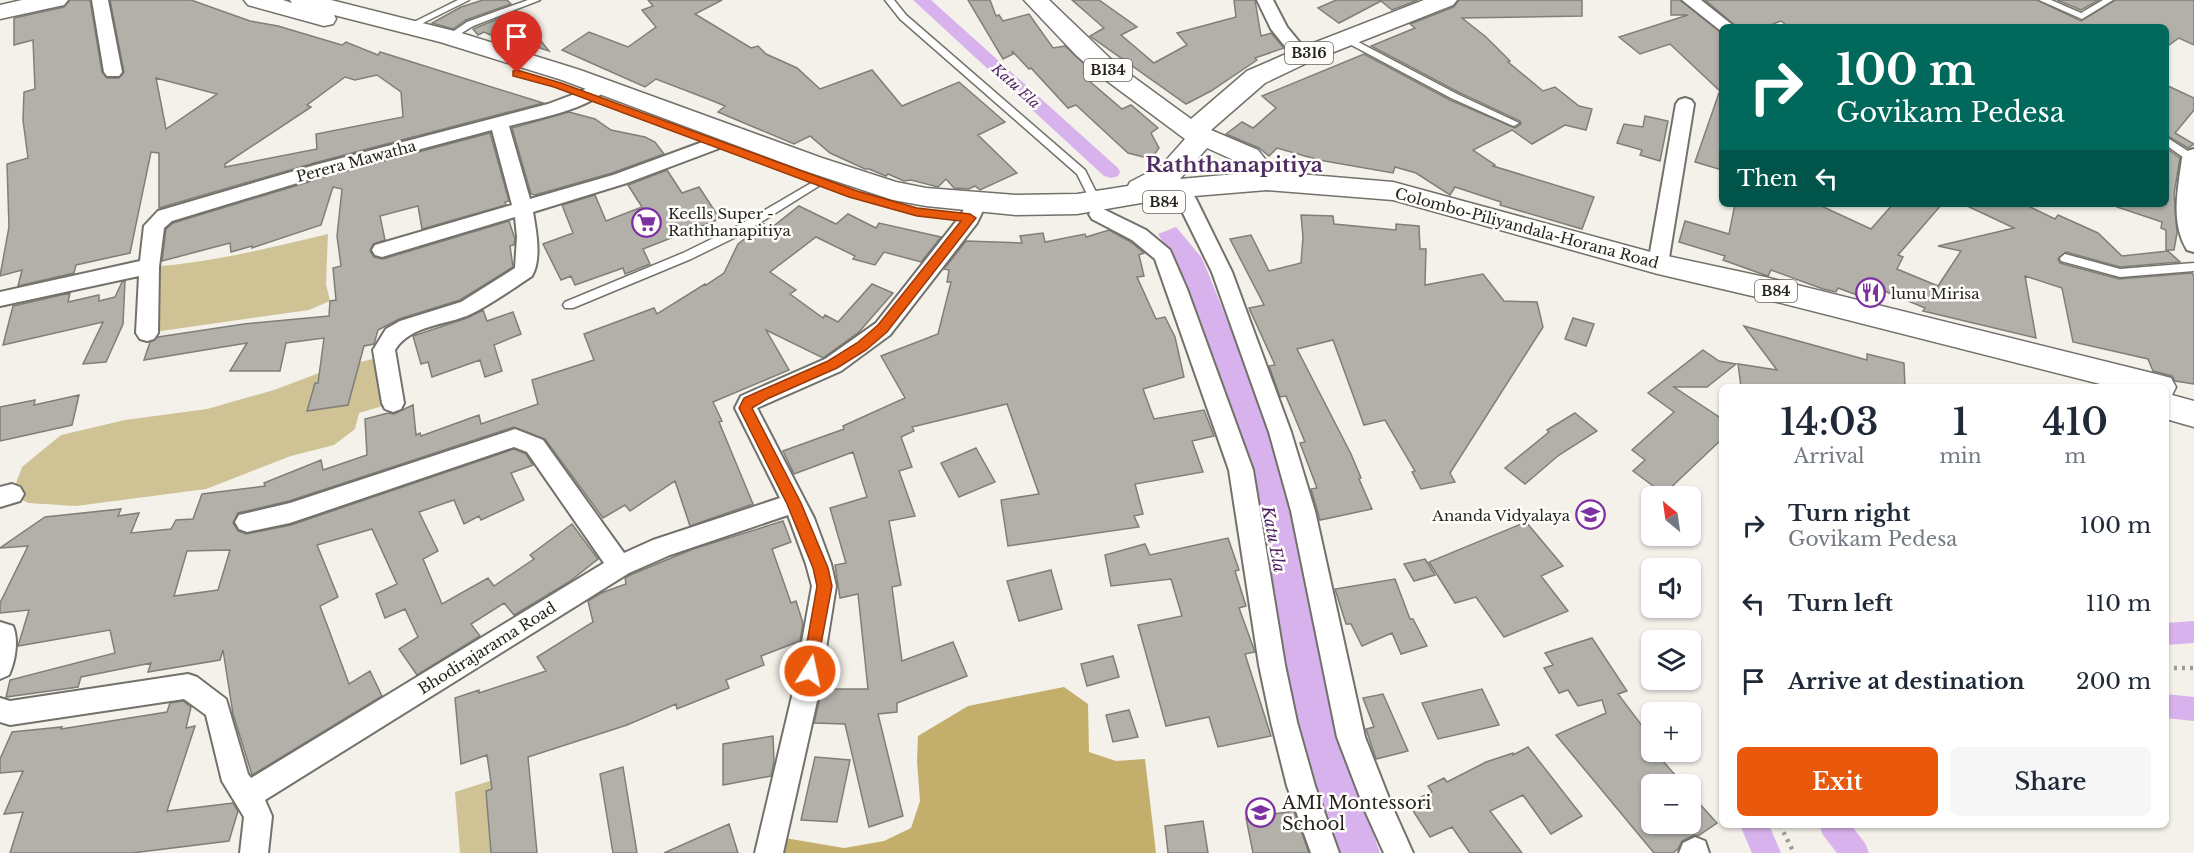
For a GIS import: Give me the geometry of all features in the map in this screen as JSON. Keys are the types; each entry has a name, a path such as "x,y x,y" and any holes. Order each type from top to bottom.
{"main road":[{"path":"0,12 56,0"},
{"name":"Colombo-Piliyandala-Horana Road","path":"256,0 557,85 593,91 893,191 973,210 1047,219 1176,188 1327,185 1393,191 2080,384"},
{"name":"B134","path":"1036,0 1085,50 1256,188"},
{"name":"B316","path":"1192,137 1202,124 1256,77 1302,56 1445,0"},
{"name":"Colombo-Piliyandala-Horana Road","path":"309,1 449,37 571,75 593,91 714,144 884,204 917,212 973,210"},
{"path":"1106,204 1171,172 1192,137"},
{"name":"B134","path":"1192,137 1248,156 1256,188"},
{"path":"1248,156 1327,185"},
{"name":"Colombo-Piliyandala-Horana Road","path":"1106,204 1186,199 1256,188 1392,207 1434,216 1581,260 1765,296 2147,384"},
{"path":"2169,390 2194,397"},
{"path":"2169,407 2194,414"}],"street":[{"path":"100,0 113,72"},
{"path":"1265,0 1279,28 1302,56"},
{"path":"1690,0 1722,24"},
{"name":"Perera Mawatha","path":"147,333 149,267 154,226 165,216 322,169 499,124 593,91"},
{"path":"1658,264 1684,104"},
{"path":"393,403 384,350 393,335 407,326 442,317 468,307 525,271 527,237 523,208 499,124"},
{"path":"382,250 620,178 714,144"},
{"path":"2193,156 2189,240 2194,245"},
{"path":"1186,199 1222,272 1280,432 1302,511 1351,737 1380,813 1399,853"},
{"path":"1106,204 1163,255 1241,471 1272,665 1284,722 1301,786 1325,853"},
{"path":"769,853 806,692 824,586 821,568 794,503 746,408 749,402 832,365 883,329 973,210"},
{"path":"0,299 112,273 149,267"},
{"path":"247,522 290,513 515,438 535,446 620,566"},
{"name":"Bhodirajarama Road","path":"248,795 620,566 662,548 794,503"},
{"path":"0,633 4,634 0,667"},
{"path":"0,710 10,713 188,686 217,708 236,781 248,795 258,816 254,853"}],"lane":[{"path":"408,27 465,0"},
{"path":"449,37 470,24 536,0"},
{"path":"889,0 903,17 1081,172 1106,204"},
{"path":"2043,0 2082,16 2109,0"},
{"path":"1345,39 1454,96 1514,123"},
{"path":"2169,142 2193,156"},
{"path":"569,305 687,256 738,231 818,182"},
{"path":"2065,258 2120,273 2194,267"}],"path":[{"path":"2169,668 2194,668"},
{"path":"1782,828 1794,853"}],"shaded area":[{"path":"328,234 326,284 330,301 309,310 147,333 149,267 262,250"},
{"path":"385,356 393,403 359,413 355,429 334,445 291,456 206,489 76,506 28,503 12,494 22,467 61,435 125,420 207,409 274,390 327,370"},
{"path":"1064,687 1088,704 1089,752 1116,761 1145,759 1156,853 769,853 773,836 844,848 884,841 911,828 920,801 918,736 968,706"},
{"path":"515,773 532,853 460,853 455,792"}],"water":[{"path":"1176,227 1202,258 1274,436 1342,745 1380,853 1336,853 1301,757 1243,462 1171,255 1158,234"}],"building":[{"path":"70,0 90,0 102,72 107,78 119,78 124,72 110,0 191,0 250,21 278,26 342,45 346,42 378,55 380,52 543,103 314,163 159,208 159,153 151,152 130,253 76,265 74,273 18,286 22,270 0,276 9,227 7,164 28,158 23,120 24,92 35,89 33,40 14,45 14,18 64,7","holes":["377,75 401,92 403,117 316,134 317,149 225,167 225,164 311,107 307,105 345,77 355,80","156,78 217,94 166,129"]},
{"path":"483,0 507,0 511,4 466,20 453,29 432,23 461,7"},
{"path":"648,0 722,0 695,14 751,48 758,46 766,54 797,68 820,89 872,70 902,106 959,82 1005,122 978,135 1017,173 980,190 975,186 969,189 954,188 946,179 938,187 911,180 904,181 888,174 886,176 865,169 830,153 810,136 794,144 718,112 725,106 708,99 656,79 645,87 562,50 589,32 628,47 656,27 642,10 653,6"},
{"path":"968,0 990,0 996,16 999,15 1003,21 1029,14 1053,48 1065,46 1096,75 1087,79 1122,109 1131,105 1158,128 1151,133 1159,148 1151,159 1128,153 1076,105 1068,108 1012,51 1013,54 1003,59"},
{"path":"1072,0 1099,0 1137,27 1121,35 1154,63 1187,45 1177,33 1236,17 1234,0 1255,0 1261,36 1271,33 1284,48 1255,58 1257,60 1211,91 1186,104 1090,36 1104,28"},
{"path":"1336,0 1418,0 1392,10 1381,1 1339,23 1318,8"},
{"path":"1459,0 1582,0 1582,16 1462,18 1486,37 1510,61 1508,62 1543,91 1555,87 1579,106 1592,109 1586,130 1565,125 1532,144 1512,130 1473,150 1495,165 1493,166 1594,197 1582,229 1500,205 1501,202 1455,187 1450,195 1416,173 1395,167 1393,173 1319,160 1277,148 1269,156 1259,148 1226,134 1242,122 1253,128 1276,108 1262,96 1364,54 1450,100 1515,128 1521,124 1520,121 1458,92 1371,46 1415,28 1410,24 1454,7"},
{"path":"1671,0 1680,0 1719,31 1719,90 1670,44 1640,54 1619,37 1688,15 1671,15"},
{"path":"1705,0 2037,0 2081,21 2115,0 2194,0 2194,45 2179,38 2169,45 2169,24 1785,24 1781,21 1773,24 1733,24"},
{"path":"2057,0 2099,0 2081,10"},
{"path":"517,11 549,51 522,42 516,46 484,32 478,35 473,29"},
{"path":"2169,86 2194,98 2194,110 2175,133 2194,144 2188,148 2169,137"},
{"path":"1719,93 1719,169 1695,162"},
{"path":"569,112 595,119 611,130 645,137 655,142 664,154 612,173 535,195 531,194 512,128"},
{"path":"1645,116 1668,121 1660,161 1640,155 1642,150 1617,143 1624,124 1643,127"},
{"path":"490,133 509,201 505,202 506,205 422,229 418,206 380,216 385,240 373,244 370,251 374,257 383,259 509,221 515,239 514,245 510,246 513,267 460,300 399,319 378,330 374,344 364,346 348,405 307,411 315,383 318,383 324,338 286,343 280,371 230,371 247,343 144,360 150,342 158,337 244,324 329,316 330,301 336,300 333,268 341,266 337,236 342,189 333,187 321,225 252,248 252,246 231,252 230,243 162,261 166,229 173,223 328,176"},
{"path":"2169,150 2180,158 2174,194 2177,233 2174,250 2166,250 2166,230 2161,228 2162,222 2117,207 2169,207"},
{"path":"667,170 682,193 699,187 720,219 643,249 650,264 625,274 623,268 575,285 571,276 561,280 543,244 573,233 562,205 595,195 606,221 642,207 628,185"},
{"path":"799,206 836,224 848,214 876,228 879,223 941,237 921,262 884,252 875,265 853,259 855,256 816,237 770,272 796,290 790,294 823,318 825,315 838,322 872,284 893,293 859,332 823,358 766,330 789,370 713,402 753,504 690,526 675,481 630,511 625,505 603,518 545,439 514,427 289,501 238,513 233,523 238,531 246,534 291,525 514,449 526,454 533,465 511,473 524,500 481,520 479,516 464,524 454,500 419,512 438,551 423,559 442,604 488,578 494,586 534,559 530,555 572,524 598,559 569,582 514,615 504,603 471,624 480,636 417,675 399,649 418,637 405,609 385,618 376,594 397,584 372,529 317,545 338,597 320,606 349,684 370,671 382,696 252,775 233,714 223,650 220,660 148,672 151,663 81,677 78,687 6,697 10,680 115,653 110,630 18,646 29,610 0,613 0,603 28,546 0,548 45,517 121,509 118,516 139,513 131,533 171,529 176,520 193,519 202,494 265,486 264,483 321,460 323,470 367,455 365,419 388,413 394,414 413,405 416,435 420,433 421,436 479,415 481,424 538,404 532,380 594,360 584,334 654,308 657,314 724,273 738,244 764,224 771,228","holes":["230,550 218,590 174,596 187,551"]},
{"path":"1734,207 1823,207 1871,229 1890,207 1939,207 1898,255 1903,257 1897,269 1938,286 1961,251 1938,246 2014,228 1969,207 2030,207 2055,219 2058,215 2098,233 2122,256 2168,251 2180,262 2120,267 2066,252 2058,259 2060,263 2119,279 2192,273 2194,276 2194,384 2175,381 2172,376 2153,371 2148,359 2073,342 2062,288 2025,276 2036,338 1923,311 1925,308 1882,290 1876,302 1838,288 1836,292 1823,289 1771,270 1768,276 1723,260 1725,256 1679,242 1685,221 1729,234"},
{"path":"1301,215 1333,216 1334,224 1396,230 1396,224 1419,226 1420,249 1426,249 1425,285 1483,274 1504,301 1537,302 1543,327 1450,473 1455,482 1421,489 1412,472 1415,471 1385,420 1364,425 1333,340 1297,349 1351,454 1372,509 1320,520 1311,489 1317,488 1300,443 1305,442 1286,396 1280,397 1269,366 1275,365 1249,308 1264,305 1230,239 1251,235 1269,271 1301,263 1303,237"},
{"path":"1109,230 1131,242 1144,253 1139,255 1144,276 1137,277 1156,319 1165,317 1175,337 1184,377 1143,389 1154,419 1204,410 1214,436 1192,441 1203,472 1135,484 1143,514 1134,516 1139,527 1008,546 1001,500 1039,494 1007,404 912,427 914,431 901,437 912,467 899,471 915,516 889,521 901,585 892,587 902,661 953,642 967,676 897,703 897,712 878,714 903,816 869,827 845,724 814,723 822,689 868,689 858,594 840,598 835,565 846,563 830,508 867,497 853,452 794,474 783,451 844,429 843,426 905,398 881,356 938,334 951,282 947,282 949,270 944,269 966,241 1022,243 1020,236 1043,233 1045,242 1085,234 1086,237"},
{"path":"125,281 123,324 106,362 83,364 103,322 3,345 13,306 70,293 68,302 99,295 99,301 115,297 122,282"},
{"path":"483,310 487,321 513,312 521,334 494,345 502,371 485,377 480,360 432,377 428,362 421,364 413,336 467,318"},
{"path":"1573,318 1594,324 1586,346 1565,339"},
{"path":"1744,326 1867,360 1867,354 1904,363 1905,384 1741,384 1738,364 1777,370"},
{"path":"1703,350 1719,361 1736,364 1707,387 1674,387 1719,417 1719,442 1672,486 1653,486 1633,471 1645,460 1632,450 1674,412 1648,393"},
{"path":"79,395 72,425 0,441 0,407 35,400 34,405"},
{"path":"1575,413 1597,431 1559,455 1525,484 1505,468 1549,432 1547,430"},
{"path":"976,448 995,482 959,497 941,463"},
{"path":"783,521 791,542 772,549 791,603 796,601 803,623 800,641 761,656 764,665 726,680 729,688 677,709 676,704 627,725 528,757 537,853 491,853 486,791 492,789 487,755 461,764 455,698 479,690 479,693 546,671 537,657 593,622 588,601 601,593 626,584 625,578 630,575 693,549"},
{"path":"1526,522 1563,566 1541,576 1568,611 1504,637 1476,597 1455,603 1429,562"},
{"path":"1228,538 1239,570 1235,571 1246,606 1239,608 1255,652 1245,654 1271,736 1218,747 1209,717 1166,726 1138,625 1182,616 1171,579 1111,586 1105,555 1145,544 1150,555"},
{"path":"1425,559 1435,575 1414,581 1404,564"},
{"path":"1051,570 1062,609 1019,621 1007,581"},
{"path":"1395,579 1410,619 1413,619 1427,646 1401,654 1392,633 1362,646 1351,624 1346,624 1335,589"},
{"path":"1592,638 1627,691 1618,694 1641,724 1641,762 1664,762 1674,774 1641,774 1641,834 1701,834 1682,841 1673,853 1654,853 1556,735 1606,713 1602,700 1578,706 1568,690 1559,693 1544,668 1553,665 1545,653"},
{"path":"1113,656 1119,677 1087,686 1081,664"},
{"path":"1482,689 1499,725 1438,739 1422,703"},
{"path":"1383,694 1408,751 1376,759 1366,729 1374,727 1363,698"},
{"path":"183,701 191,707 186,728 195,726 167,811 233,803 238,811 229,841 132,853 10,853 23,812 4,814 23,771 0,773 0,759 12,732 62,727 61,729 167,712 170,703"},
{"path":"1129,710 1138,737 1113,742 1106,715"},
{"path":"773,736 774,762 771,776 723,785 723,744"},
{"path":"1528,747 1582,816 1551,834 1523,795 1490,811 1522,853 1470,853 1452,827 1430,837 1408,803 1432,792 1428,786 1444,778 1447,782 1486,762 1513,753 1513,755"},
{"path":"815,757 850,760 837,822 801,820"},
{"path":"623,767 637,853 613,853 600,774"},
{"path":"1701,805 1717,823 1701,834"},
{"path":"1294,811 1309,853 1253,853 1246,818"},
{"path":"1203,821 1208,853 1168,853 1165,826"},
{"path":"729,824 738,853 664,853"}],"waterway":[{"name":"Katu Ela","path":"921,0 1111,172"},
{"path":"2169,634 2194,632"},
{"path":"2169,706 2194,709"},
{"path":"1755,828 1767,853"},
{"path":"1835,828 1855,853"}],"place":[{"name":"Keells Super - Raththanapitiya","path":"647,222"},
{"name":"lunu Mirisa","path":"1870,293"},
{"name":"Ananda Vidyalaya","path":"1591,515"},
{"name":"AMI Montessori School","path":"1261,813"}],"district":[{"name":"Raththanapitiya","path":"1234,165"}],"route":[{"path":"517,73 557,85 801,176 884,204 917,212 970,218 883,329 848,356 762,395 749,402 746,408 794,503 821,568 824,586 810,671"}]}
